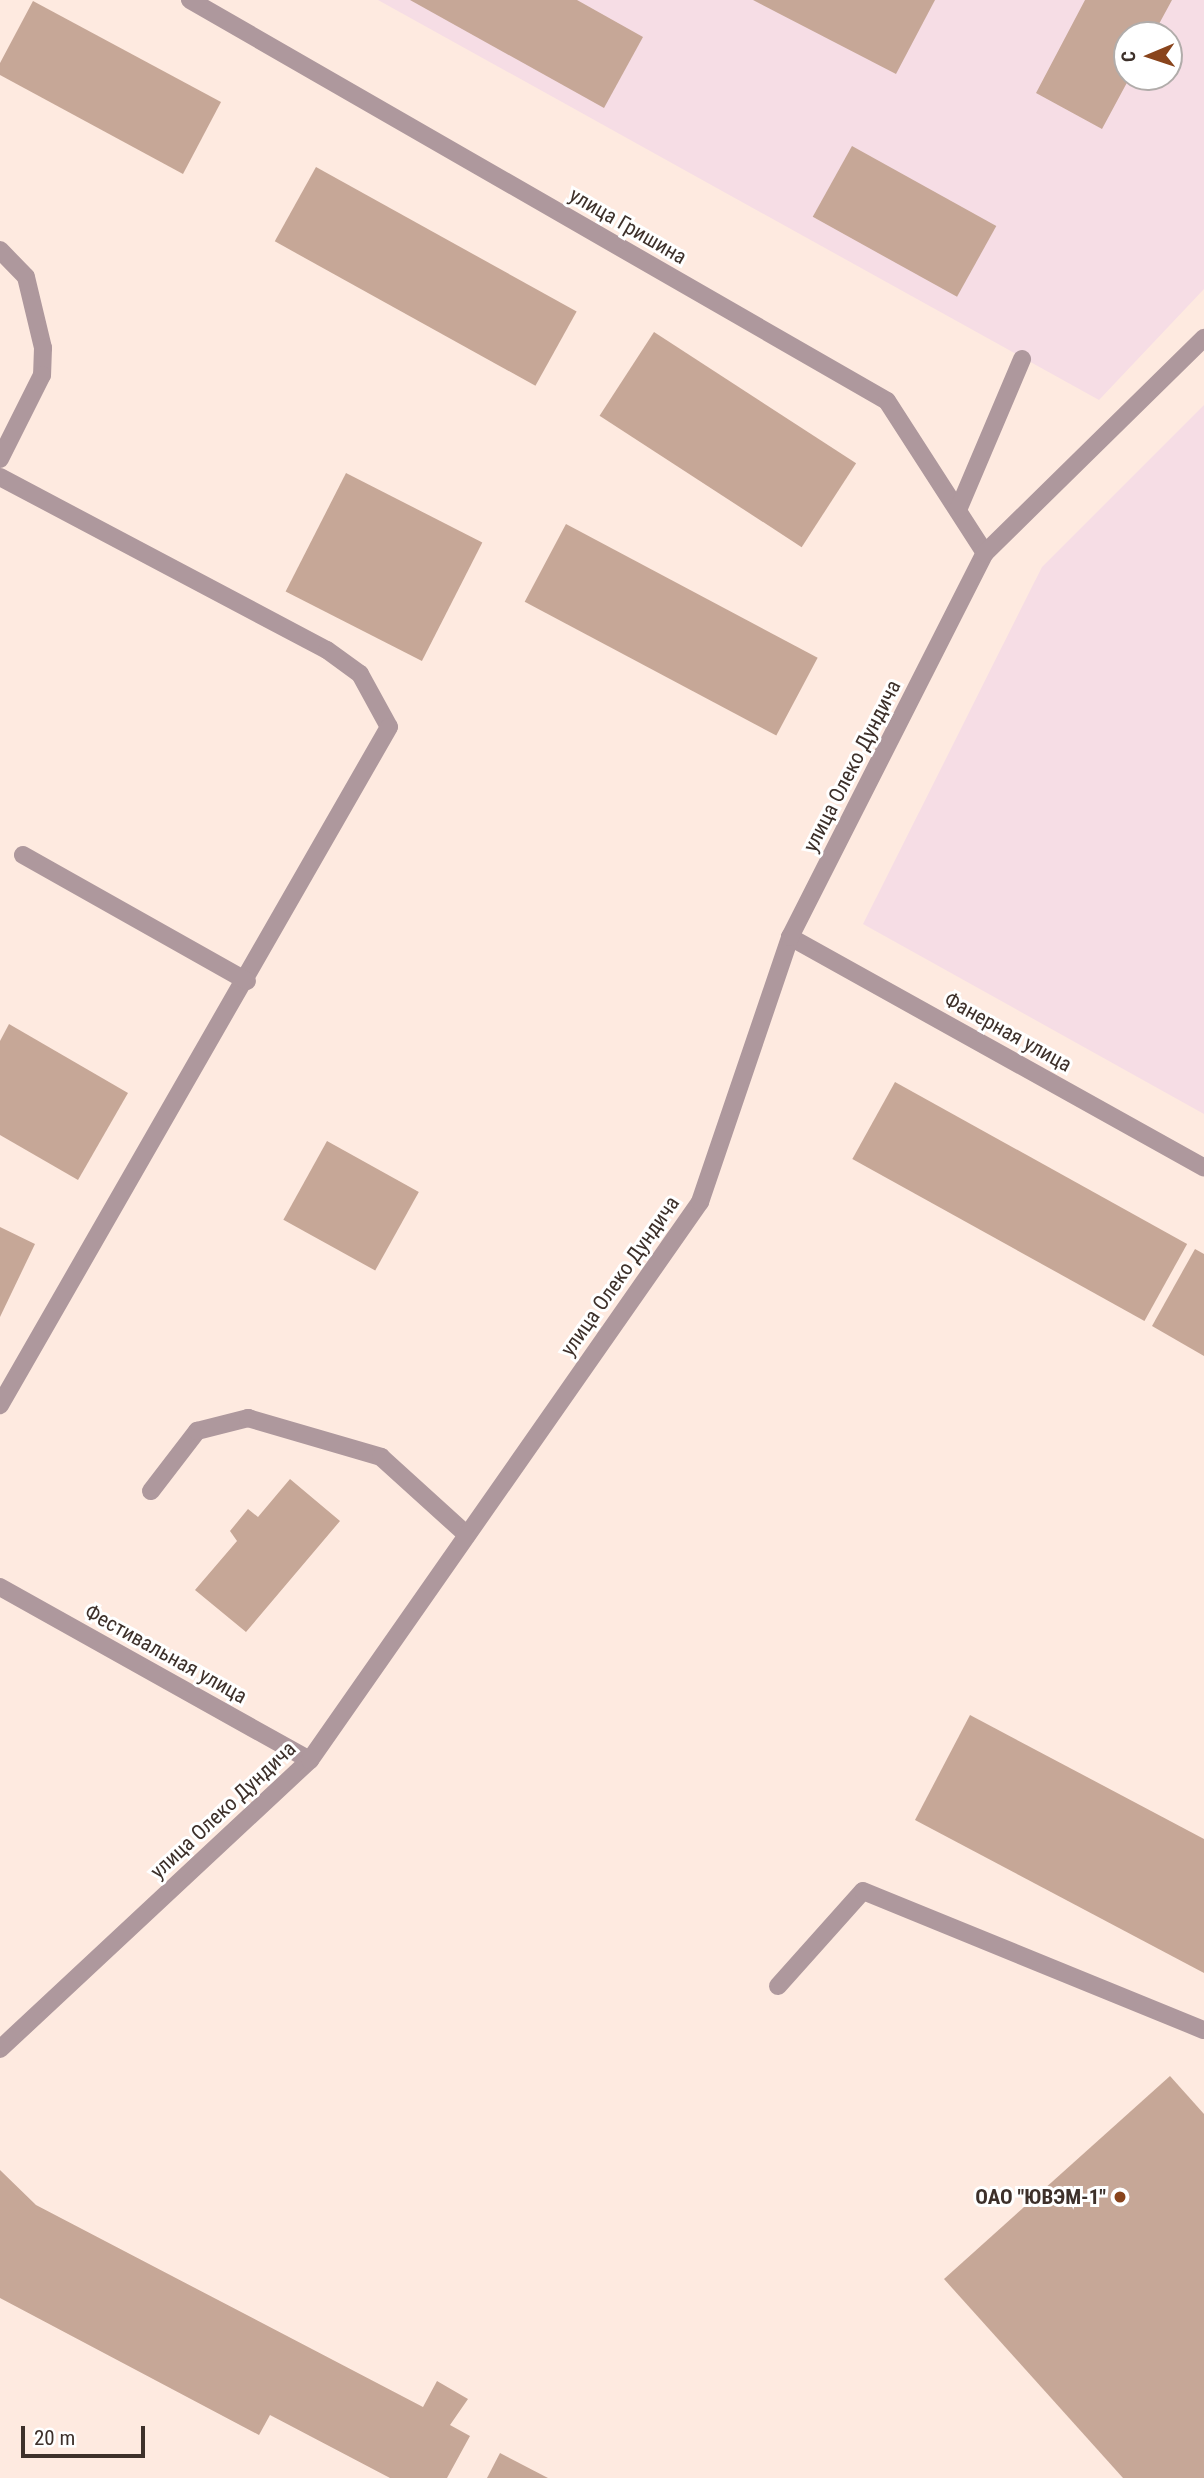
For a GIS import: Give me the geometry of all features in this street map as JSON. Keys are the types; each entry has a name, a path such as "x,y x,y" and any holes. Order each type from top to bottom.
{"street":[{"name":"улица Гришина","path":"190,0 887,401 985,553"},
{"path":"0,250 26,277 43,348 42,375 0,459"},
{"name":"улица Олеко Дундича","path":"0,2049 310,1760 700,1202 790,937 985,553 1204,338"},
{"path":"958,510 1022,359"},
{"path":"0,477 327,650 360,674 389,727 247,981 0,1405"},
{"path":"23,855 247,981"},
{"name":"Фанерная улица","path":"790,937 1204,1167"},
{"path":"151,1491 197,1431 248,1418 381,1457 467,1535"},
{"name":"Фестивальная улица","path":"0,1587 310,1760"},
{"path":"778,1986 863,1891 1204,2030"}],"shaded area":[{"path":"378,0 1204,0 1204,289 1099,400"},
{"path":"1204,405 1204,1114 863,924 1042,567"}],"building":[{"path":"410,0 577,0 643,37 604,108"},
{"path":"753,0 935,0 896,74"},
{"path":"1085,0 1172,0 1161,21 1113,21 1113,91 1122,91 1102,129 1036,93"},
{"path":"33,1 221,102 183,174 0,75 0,63"},
{"path":"852,146 996,226 957,297 813,217"},
{"path":"316,167 577,311 535,386 275,241"},
{"path":"654,332 856,463 802,547 600,416"},
{"path":"346,473 482,542 422,661 286,592"},
{"path":"566,524 818,658 776,735 525,602"},
{"path":"9,1024 128,1093 78,1180 0,1135 0,1041"},
{"path":"895,1082 1187,1244 1144,1321 852,1159"},
{"path":"327,1141 419,1192 375,1271 283,1220"},
{"path":"0,1227 35,1244 0,1317"},
{"path":"1195,1249 1204,1254 1204,1356 1152,1326"},
{"path":"290,1479 340,1521 246,1632 195,1590 237,1541 230,1531 248,1509 258,1517"},
{"path":"970,1715 1204,1839 1204,1973 915,1820"},
{"name":"ОАО \"ЮВЭМ-1\"","path":"1170,2076 1204,2114 1204,2478 1123,2478 944,2279"},
{"path":"0,2170 36,2205 423,2407 437,2381 468,2399 450,2425 470,2436 447,2478 390,2478 270,2415 259,2435 0,2298"},
{"path":"500,2453 548,2478 487,2478"}],"place":[{"name":"ОАО \"ЮВЭМ-1\"","path":"1120,2197"}]}
